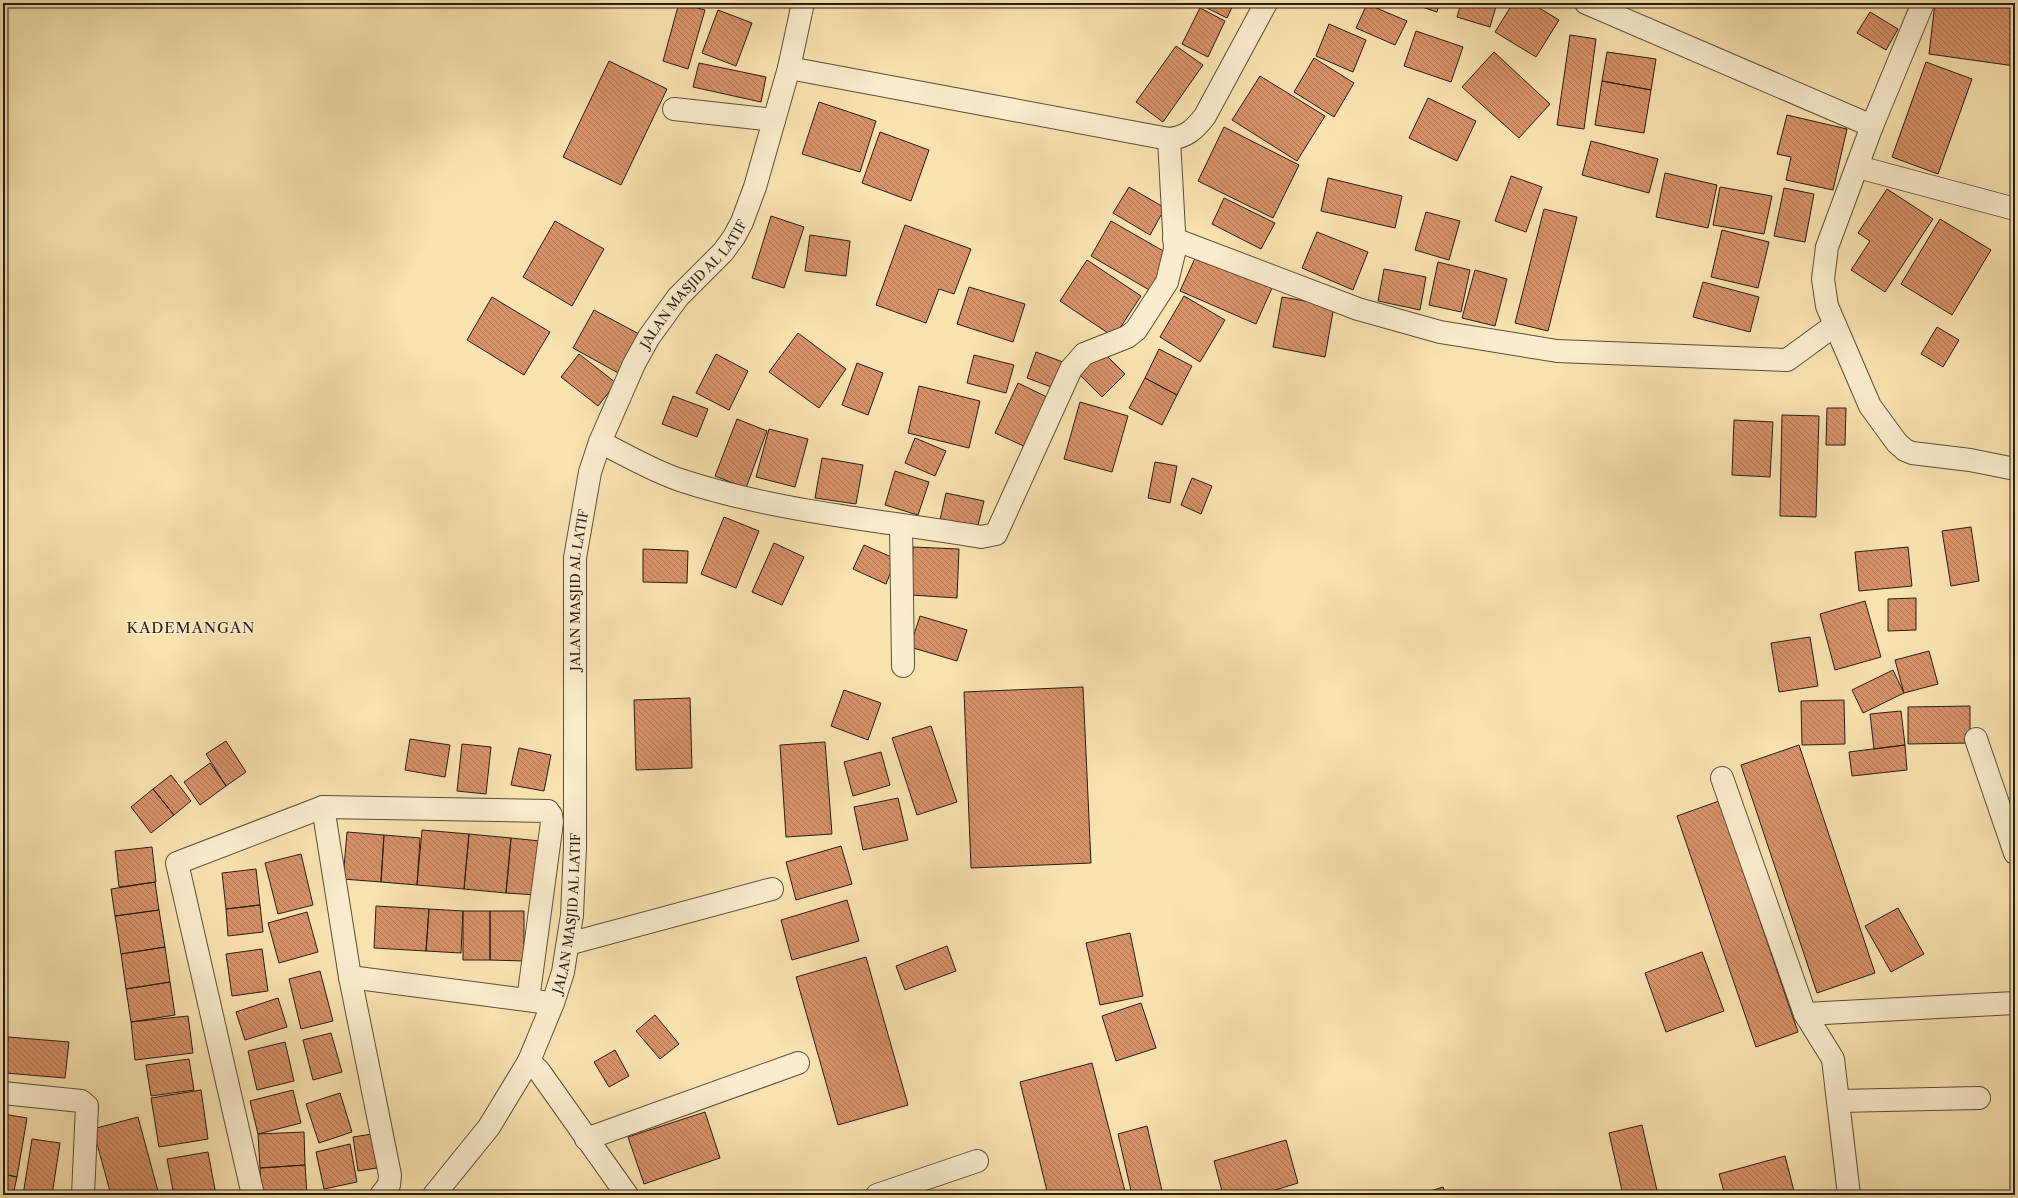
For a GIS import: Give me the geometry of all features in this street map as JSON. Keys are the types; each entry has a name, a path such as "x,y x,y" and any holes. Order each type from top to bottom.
{"street":[{"name":"JALAN MASJID AL LATIF","path":"434,1195 489,1127 529,1061 553,1003 563,972 572,915 575,847 575,558 590,472 600,442 634,364 648,337 678,297 724,252 734,238 755,187 789,68 803,3"},
{"path":"789,68 1169,139 1188,134 1194,130 1205,116 1266,3"},
{"path":"1586,3 1872,126"},
{"path":"1923,3 1872,126 1827,247 1823,279 1827,306 1870,406 1890,435 1905,450 1912,453 1970,460 2015,469"},
{"path":"674,109 774,120"},
{"path":"600,442 678,479 725,493 779,505 901,526 981,537 996,534 1001,528 1071,369 1084,354 1127,337 1136,330 1167,282 1173,261 1174,239 1169,139"},
{"path":"1858,167 2015,209"},
{"path":"1174,239 1358,309 1440,332 1557,351 1787,360 1835,325"},
{"path":"901,526 903,666"},
{"path":"1976,739 2015,854"},
{"path":"1722,778 1806,1014 1833,1060 1849,1195"},
{"path":"323,807 350,977 390,1175 389,1185 381,1195"},
{"path":"253,1195 177,863 323,807 545,811 550,813 552,822 528,1000"},
{"path":"568,944 772,889"},
{"path":"350,977 553,1003"},
{"path":"1806,1014 2015,1004"},
{"path":"529,1061 539,1071 627,1195"},
{"path":"586,1139 798,1063"},
{"path":"3,1094 81,1101 87,1106 83,1195"},
{"path":"1838,1101 1979,1098"},
{"path":"877,1195 977,1161"}],"building":[{"path":"679,3 705,10 688,69 663,61"},
{"path":"1202,3 1234,3 1227,18 1201,5"},
{"path":"1410,3 1440,3 1437,12"},
{"path":"1461,3 1497,3 1490,27 1457,17"},
{"path":"1513,3 1531,3 1559,20 1536,57 1495,32"},
{"path":"1935,3 2015,3 2015,66 1929,54"},
{"path":"1367,4 1407,21 1395,45 1356,28"},
{"path":"1200,8 1225,21 1208,57 1182,44"},
{"path":"718,10 752,23 736,66 702,53"},
{"path":"1870,12 1898,29 1886,50 1857,33"},
{"path":"1329,24 1366,40 1353,72 1316,56"},
{"path":"1416,31 1463,47 1451,82 1404,66"},
{"path":"1570,35 1596,39 1584,129 1557,125"},
{"path":"1176,46 1203,65 1163,122 1136,102"},
{"path":"1494,52 1550,104 1519,138 1462,87"},
{"path":"1607,52 1656,59 1651,90 1602,81"},
{"path":"1314,58 1354,83 1334,117 1294,92"},
{"path":"609,61 667,89 621,185 563,157"},
{"path":"1926,62 1972,79 1938,174 1892,157"},
{"path":"699,63 766,77 761,102 693,87"},
{"path":"1260,76 1325,116 1297,161 1232,120"},
{"path":"1602,81 1651,90 1644,133 1595,125"},
{"path":"1428,98 1476,121 1457,161 1409,138"},
{"path":"819,102 876,121 860,172 802,154"},
{"path":"1787,115 1847,129 1833,190 1786,180 1791,157 1777,154"},
{"path":"1224,127 1299,165 1273,218 1198,181"},
{"path":"880,132 929,150 911,201 862,183"},
{"path":"1591,141 1658,159 1649,193 1582,175"},
{"path":"1665,173 1717,185 1708,228 1656,217"},
{"path":"1511,176 1542,187 1526,232 1495,221"},
{"path":"1328,178 1402,196 1395,228 1321,211"},
{"path":"1129,187 1165,208 1150,235 1113,213"},
{"path":"1720,187 1772,196 1764,234 1713,225"},
{"path":"1784,188 1814,194 1805,242 1774,236"},
{"path":"1887,189 1933,219 1885,292 1851,270 1870,241 1858,233"},
{"path":"1224,198 1275,223 1261,249 1212,224"},
{"path":"1544,209 1577,217 1548,331 1515,323"},
{"path":"1426,212 1460,221 1449,260 1415,250"},
{"path":"771,216 804,227 784,288 752,278"},
{"path":"1940,219 1991,250 1952,315 1901,284"},
{"path":"555,221 604,249 572,306 523,277"},
{"path":"1111,221 1172,256 1151,291 1091,256"},
{"path":"905,225 971,249 954,294 939,289 926,323 876,305"},
{"path":"1722,230 1769,242 1758,288 1711,277"},
{"path":"1317,232 1368,252 1353,290 1302,268"},
{"path":"810,235 850,241 846,276 805,271"},
{"path":"1197,254 1272,288 1256,324 1180,291"},
{"path":"1087,260 1141,296 1114,337 1060,301"},
{"path":"1438,262 1470,270 1461,312 1429,305"},
{"path":"1384,269 1426,277 1420,310 1378,301"},
{"path":"1475,270 1507,279 1495,326 1462,318"},
{"path":"1703,282 1759,297 1750,332 1693,317"},
{"path":"969,287 1025,304 1013,342 957,324"},
{"path":"1184,296 1225,320 1200,362 1160,337"},
{"path":"492,297 550,332 524,375 467,340"},
{"path":"1282,297 1334,306 1325,357 1273,347"},
{"path":"594,310 641,335 620,374 573,348"},
{"path":"1937,327 1959,340 1943,367 1921,354"},
{"path":"798,333 846,369 819,408 769,372"},
{"path":"1159,349 1192,366 1177,395 1145,378"},
{"path":"1102,351 1125,374 1102,397 1079,374"},
{"path":"1036,352 1063,362 1054,388 1027,378"},
{"path":"579,354 616,383 598,406 561,377"},
{"path":"716,354 748,371 729,410 696,393"},
{"path":"974,355 1014,365 1006,393 967,383"},
{"path":"857,363 883,373 868,415 842,405"},
{"path":"1145,378 1177,395 1162,425 1129,408"},
{"path":"1018,383 1051,399 1028,448 995,433"},
{"path":"919,386 980,401 969,448 908,433"},
{"path":"673,396 708,409 697,437 662,424"},
{"path":"1080,402 1128,416 1112,472 1064,459"},
{"path":"1827,408 1846,408 1845,445 1826,445"},
{"path":"1782,415 1819,416 1816,517 1780,516"},
{"path":"737,419 767,431 746,488 715,476"},
{"path":"1734,420 1773,422 1770,477 1732,475"},
{"path":"769,429 808,439 795,487 756,477"},
{"path":"915,438 946,451 935,476 905,463"},
{"path":"822,458 863,465 856,504 815,498"},
{"path":"1155,462 1177,466 1170,503 1148,498"},
{"path":"895,471 929,482 918,515 885,505"},
{"path":"1192,478 1212,486 1201,514 1181,505"},
{"path":"946,493 984,501 976,533 939,524"},
{"path":"724,517 759,531 736,588 701,574"},
{"path":"1971,527 1979,581 1951,586 1942,531"},
{"path":"774,543 804,557 782,605 752,592"},
{"path":"864,545 896,559 886,584 853,569"},
{"path":"913,547 959,549 957,598 911,595"},
{"path":"1908,547 1912,586 1859,591 1855,552"},
{"path":"643,549 688,551 687,583 643,582"},
{"path":"1916,598 1916,630 1888,631 1888,599"},
{"path":"1865,601 1881,657 1835,670 1820,614"},
{"path":"920,616 967,630 957,661 910,647"},
{"path":"1810,637 1818,686 1779,692 1771,643"},
{"path":"1929,651 1938,684 1904,693 1895,660"},
{"path":"1893,670 1904,693 1863,713 1852,690"},
{"path":"1083,687 1091,863 971,868 964,692"},
{"path":"844,690 881,703 868,740 831,726"},
{"path":"690,698 692,768 636,770 634,700"},
{"path":"1844,700 1845,744 1802,745 1801,701"},
{"path":"1970,706 1970,743 1908,744 1908,707"},
{"path":"1901,711 1905,745 1874,749 1870,714"},
{"path":"931,726 957,802 917,815 892,738"},
{"path":"410,739 450,745 445,777 405,770"},
{"path":"226,741 246,772 226,786 206,754"},
{"path":"825,742 832,834 786,837 780,745"},
{"path":"462,744 491,747 486,794 457,791"},
{"path":"1799,745 1875,973 1817,993 1741,765"},
{"path":"1905,745 1907,770 1852,776 1849,752"},
{"path":"519,748 551,755 544,791 511,785"},
{"path":"881,752 890,785 853,796 844,762"},
{"path":"210,763 226,786 200,805 184,782"},
{"path":"171,775 191,801 174,815 153,789"},
{"path":"153,789 174,815 151,833 131,807"},
{"path":"898,798 908,840 863,850 854,807"},
{"path":"1719,801 1798,1032 1756,1047 1677,816"},
{"path":"422,830 469,834 464,889 417,885"},
{"path":"347,832 384,835 381,882 343,879"},
{"path":"469,834 511,838 506,893 464,889"},
{"path":"384,835 420,838 417,885 381,882"},
{"path":"511,838 540,841 536,895 506,893"},
{"path":"841,846 852,884 796,900 786,862"},
{"path":"152,847 156,882 119,887 115,851"},
{"path":"301,854 313,905 278,914 265,863"},
{"path":"256,869 260,905 226,909 222,873"},
{"path":"155,882 159,910 115,916 111,889"},
{"path":"847,900 859,941 792,960 781,920"},
{"path":"260,905 263,932 228,936 226,909"},
{"path":"376,906 429,909 426,951 374,948"},
{"path":"1898,908 1924,954 1891,972 1865,926"},
{"path":"429,909 463,911 461,953 426,951"},
{"path":"159,910 165,947 121,954 115,916"},
{"path":"463,911 490,911 490,960 463,960"},
{"path":"490,911 524,911 524,961 490,960"},
{"path":"307,912 318,952 279,963 268,923"},
{"path":"1130,933 1143,996 1100,1005 1086,943"},
{"path":"947,946 956,971 905,990 896,966"},
{"path":"165,947 170,982 126,989 121,954"},
{"path":"262,949 268,991 232,996 226,954"},
{"path":"1702,952 1724,1011 1666,1032 1645,973"},
{"path":"866,957 908,1105 838,1125 796,977"},
{"path":"320,971 333,1021 301,1029 289,979"},
{"path":"170,982 175,1015 131,1022 126,989"},
{"path":"278,998 287,1027 245,1040 236,1012"},
{"path":"1141,1003 1156,1048 1116,1061 1102,1016"},
{"path":"655,1015 679,1044 660,1059 636,1031"},
{"path":"188,1016 193,1053 135,1060 131,1022"},
{"path":"331,1033 342,1072 313,1080 303,1040"},
{"path":"8,1037 69,1042 65,1078 5,1073"},
{"path":"285,1042 294,1081 257,1090 248,1051"},
{"path":"615,1050 629,1076 609,1087 594,1062"},
{"path":"189,1059 194,1090 151,1096 146,1065"},
{"path":"1092,1063 1126,1195 1048,1195 1020,1082"},
{"path":"201,1090 208,1139 159,1147 151,1098"},
{"path":"293,1090 301,1123 258,1134 250,1101"},
{"path":"340,1093 352,1132 319,1143 306,1104"},
{"path":"705,1112 720,1158 644,1184 628,1137"},
{"path":"3,1114 27,1118 17,1177 3,1174"},
{"path":"138,1117 159,1195 111,1195 93,1129"},
{"path":"1642,1125 1658,1195 1623,1195 1609,1133"},
{"path":"1147,1126 1163,1195 1132,1195 1118,1134"},
{"path":"304,1132 305,1165 260,1168 258,1134"},
{"path":"372,1134 377,1168 358,1171 353,1137"},
{"path":"32,1139 60,1143 52,1195 23,1195"},
{"path":"1286,1140 1298,1183 1259,1195 1223,1195 1214,1161"},
{"path":"350,1144 357,1182 324,1189 316,1152"},
{"path":"208,1152 216,1195 174,1195 167,1159"},
{"path":"1785,1156 1795,1195 1725,1195 1719,1174"},
{"path":"305,1165 307,1195 261,1195 260,1168"},
{"path":"3,1174 17,1177 13,1195 3,1195"},
{"path":"1443,1187 1446,1195 1418,1195"}],"district":[{"name":"KADEMANGAN","path":"191,627"}]}
